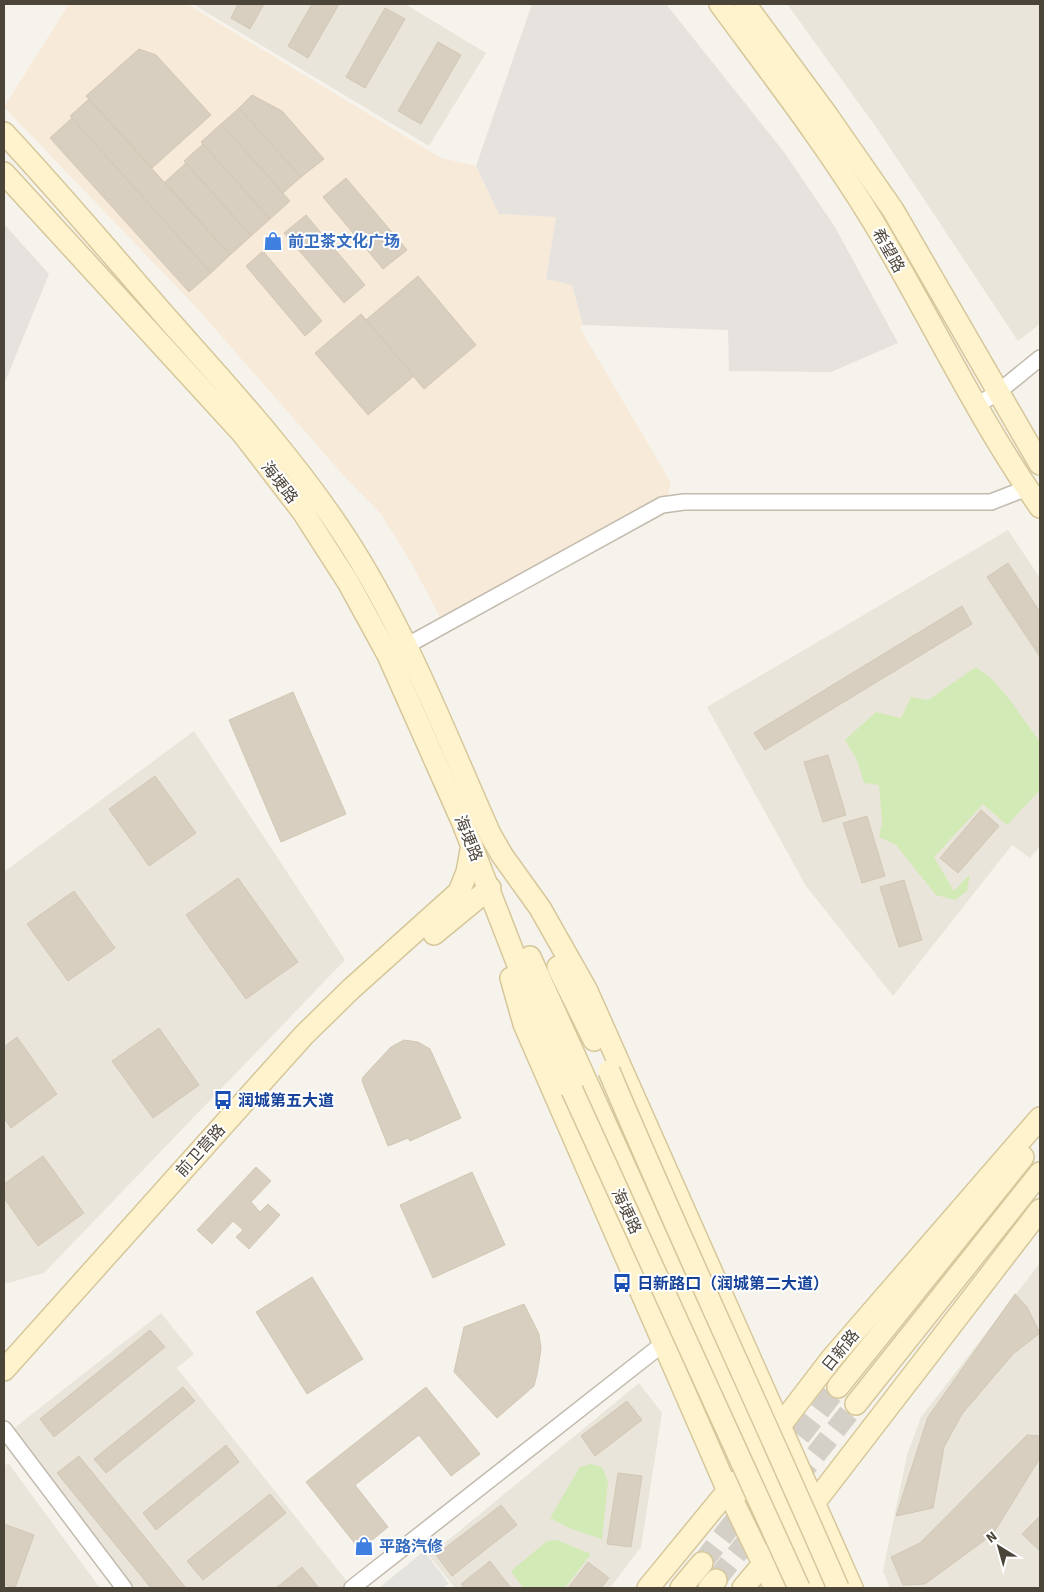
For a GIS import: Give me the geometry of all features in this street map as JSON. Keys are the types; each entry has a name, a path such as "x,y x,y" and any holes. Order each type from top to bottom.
{"main road":[{"name":"希望路","path":"720,4 810,126 873,223 978,405 1040,507"},
{"name":"希望路","path":"745,4 827,115 893,210 997,393 1040,464"},
{"name":"海埂路","path":"4,133 241,399 306,479 345,537 373,584 406,646 533,925 562,973 609,1071 664,1202 787,1470 838,1588"},
{"name":"海埂路","path":"4,173 243,434 303,512 348,582 388,655 472,845 520,970 572,1090 799,1588"},
{"name":"前卫营路","path":"4,1370 304,1035 351,989 459,892 467,872 472,845"},
{"path":"502,855 540,908 588,991 852,1588"},
{"name":"前卫营路","path":"4,1385 315,1042 409,954 490,888"},
{"path":"490,888 497,926 524,1024 728,1492 775,1588"},
{"path":"490,888 512,920 563,1026 756,1456 766,1474 781,1489 798,1498 815,1502"},
{"name":"日新路","path":"648,1588 781,1427 832,1358 1040,1118"},
{"name":"日新路","path":"838,1387 1040,1136"},
{"path":"856,1404 1040,1173"},
{"path":"743,1588 815,1502 1040,1210"},
{"path":"728,1492 747,1491 766,1497 782,1510 820,1588"},
{"path":"681,1588 702,1563"}],"street":[{"path":"978,405 997,393 1040,358"},
{"path":"406,646 662,505 684,502 991,502 1027,488"},
{"path":"352,1588 664,1343"},
{"path":"4,1429 124,1588"}],"shaded area":[{"path":"69,4 187,4 441,158 476,166 499,214 556,217 546,279 572,285 583,325 580,328 671,483 668,495 441,619 412,564 381,514 343,475 195,306 4,107"},
{"path":"197,4 405,4 486,53 429,146 196,6"},
{"path":"532,4 666,4 784,152 835,227 898,343 831,372 729,371 728,330 583,325 572,285 546,279 556,217 499,214 476,166"},
{"path":"787,4 1040,4 1040,324 1018,341 876,127"},
{"path":"4,224 49,274 5,382 4,381"},
{"path":"1008,530 1040,578 1040,846 1030,858 1012,845 893,996 806,886 707,707"},
{"path":"194,731 345,960 44,1273 4,1284 4,872"},
{"path":"1040,1263 1040,1588 890,1588 883,1571 907,1455 921,1417"},
{"path":"161,1313 194,1354 177,1368 349,1584 344,1588 131,1588 8,1433"},
{"path":"639,1383 662,1413 641,1547 610,1588 455,1588 429,1556"},
{"path":"9,1464 100,1588 4,1588 4,1465"},
{"path":"424,1551 449,1584 442,1588 379,1588"}],"green space":[{"path":"976,667 992,679 1010,700 1040,742 1040,786 1038,792 1007,825 983,804 934,857 954,891 970,874 967,891 955,900 936,895 896,845 879,837 882,823 879,785 864,783 857,760 845,740 876,712 901,718 911,697 928,700"},
{"path":"591,1464 602,1467 608,1482 602,1539 569,1528 550,1518 580,1467"},
{"path":"557,1540 591,1554 565,1588 523,1588 511,1571 547,1541"}],"building":[{"path":"238,4 264,4 250,29 231,18"},
{"path":"312,4 339,4 308,58 288,46"},
{"path":"385,8 405,19 365,88 346,77"},
{"path":"438,42 461,55 421,124 398,111"},
{"path":"139,49 156,55 211,115 152,168 86,96"},
{"path":"252,95 282,111 324,159 301,177 239,108"},
{"path":"89,99 230,255 211,273 70,116"},
{"path":"239,108 301,177 283,193 221,124"},
{"path":"72,118 211,273 189,292 50,138"},
{"path":"221,124 290,201 270,219 201,142"},
{"path":"203,144 270,219 251,236 184,161"},
{"path":"186,163 251,236 230,255 165,182"},
{"path":"346,178 407,250 383,269 323,197"},
{"path":"306,215 365,285 344,303 284,233"},
{"path":"263,251 322,321 305,336 246,266"},
{"path":"418,276 476,345 424,389 366,320"},
{"path":"361,314 414,376 368,415 315,353"},
{"path":"1008,563 1040,612 1040,657 987,577"},
{"path":"962,606 972,624 765,750 754,733"},
{"path":"293,692 346,814 281,842 229,720"},
{"path":"828,755 846,815 823,822 804,762"},
{"path":"155,776 196,833 149,866 109,809"},
{"path":"981,810 999,826 958,873 940,858"},
{"path":"867,816 885,876 862,883 843,823"},
{"path":"238,878 298,962 246,999 186,915"},
{"path":"904,880 922,940 899,947 880,887"},
{"path":"74,891 115,948 68,981 27,924"},
{"path":"159,1028 199,1085 153,1118 112,1061"},
{"path":"17,1037 57,1094 11,1128 4,1118 4,1047"},
{"path":"404,1040 418,1042 430,1049 461,1118 410,1141 408,1138 388,1146 362,1081 363,1077 391,1047"},
{"path":"43,1156 84,1213 38,1246 4,1198 4,1184"},
{"path":"256,1167 271,1181 251,1202 260,1212 268,1204 280,1215 249,1249 236,1237 243,1230 233,1221 212,1244 197,1230"},
{"path":"472,1172 505,1245 433,1278 400,1205"},
{"path":"312,1277 363,1359 307,1394 256,1312"},
{"path":"1015,1294 1027,1307 1040,1333 1013,1354 962,1414 944,1447 933,1508 896,1516 928,1417"},
{"path":"524,1304 539,1334 541,1349 537,1374 534,1386 497,1418 454,1372 464,1327"},
{"path":"150,1330 165,1347 54,1437 40,1419"},
{"path":"183,1387 195,1401 106,1473 94,1459"},
{"path":"426,1387 480,1454 451,1476 419,1435 355,1485 388,1527 360,1550 306,1482"},
{"path":"627,1401 642,1420 595,1456 581,1436"},
{"path":"1027,1435 1040,1436 1040,1458 993,1534 925,1584 903,1585 891,1557 920,1543"},
{"path":"226,1445 239,1462 156,1530 143,1513"},
{"path":"79,1456 186,1588 151,1588 57,1473"},
{"path":"618,1473 642,1476 631,1547 607,1544"},
{"path":"270,1494 286,1513 203,1580 187,1561"},
{"path":"501,1505 517,1525 452,1576 436,1555"},
{"path":"1040,1516 1040,1551 1022,1534"},
{"path":"4,1524 34,1535 15,1588 4,1585"},
{"path":"490,1561 511,1588 464,1588 461,1584"},
{"path":"588,1562 609,1578 601,1588 568,1588"},
{"path":"302,1567 318,1587 276,1588"}],"tunnel":[{"path":"702,1563 838,1387"},
{"path":"716,1580 856,1404"}],"place":[{"name":"前卫茶文化广场","path":"273,241"},
{"name":"润城第五大道","path":"223,1100"},
{"name":"日新路口（润城第二大道）","path":"622,1283"},
{"name":"平路汽修","path":"364,1546"}]}
